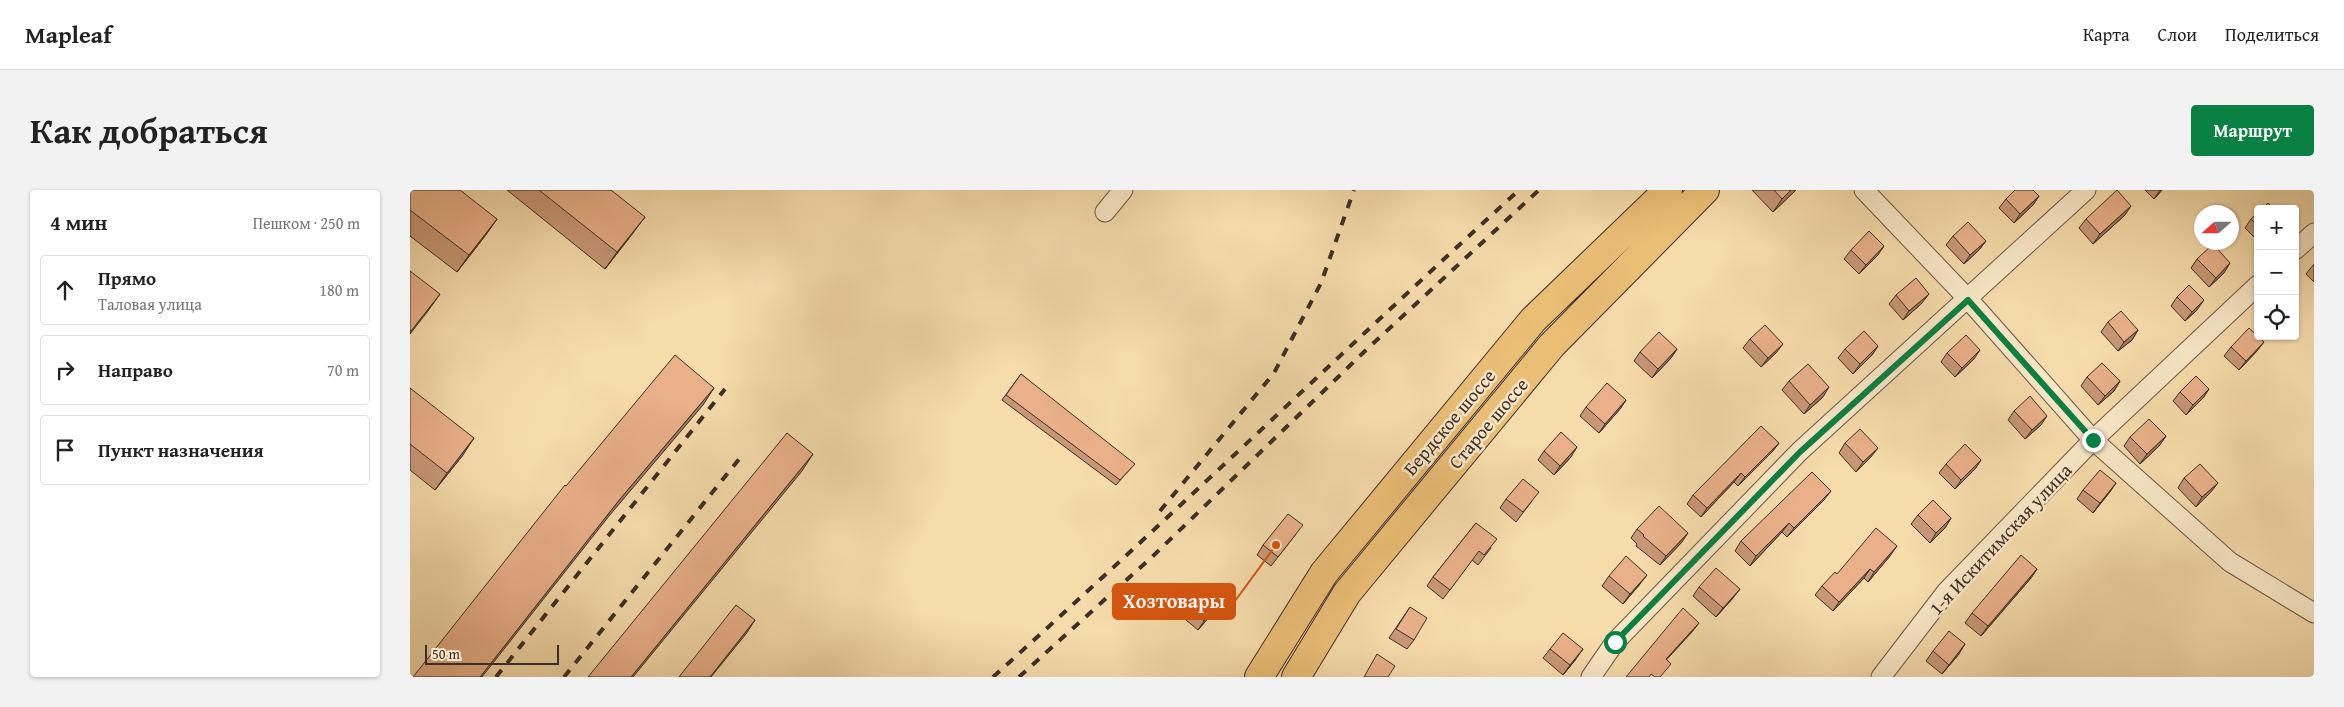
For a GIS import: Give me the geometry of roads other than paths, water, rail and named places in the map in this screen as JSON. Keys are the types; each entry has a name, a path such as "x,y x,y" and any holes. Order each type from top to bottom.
{"highway":[{"name":"Бердское шоссе","path":"1258,677 1324,573 1533,320 1668,190"},
{"name":"Старое шоссе","path":"1296,677 1347,593 1552,345 1705,190"}],"street":[{"path":"1105,212 1123,190"},
{"path":"1864,190 1968,300 2093,440 2230,562 2314,613"},
{"path":"1591,677 1615,642 1800,452 2086,190"},
{"path":"2299,246 2314,232"},
{"name":"1-я Искитимская улица","path":"1881,677 1947,590 2093,440 2254,289"}],"railway":[{"path":"1160,511 1274,373 1321,283 1354,190"},
{"path":"993,677 1126,556 1519,190"},
{"path":"1019,677 1153,556 1365,351 1539,190"},
{"path":"496,677 725,389"},
{"path":"564,677 744,453"}],"place":[{"name":"Хозтовары","path":"1276,545"}]}
